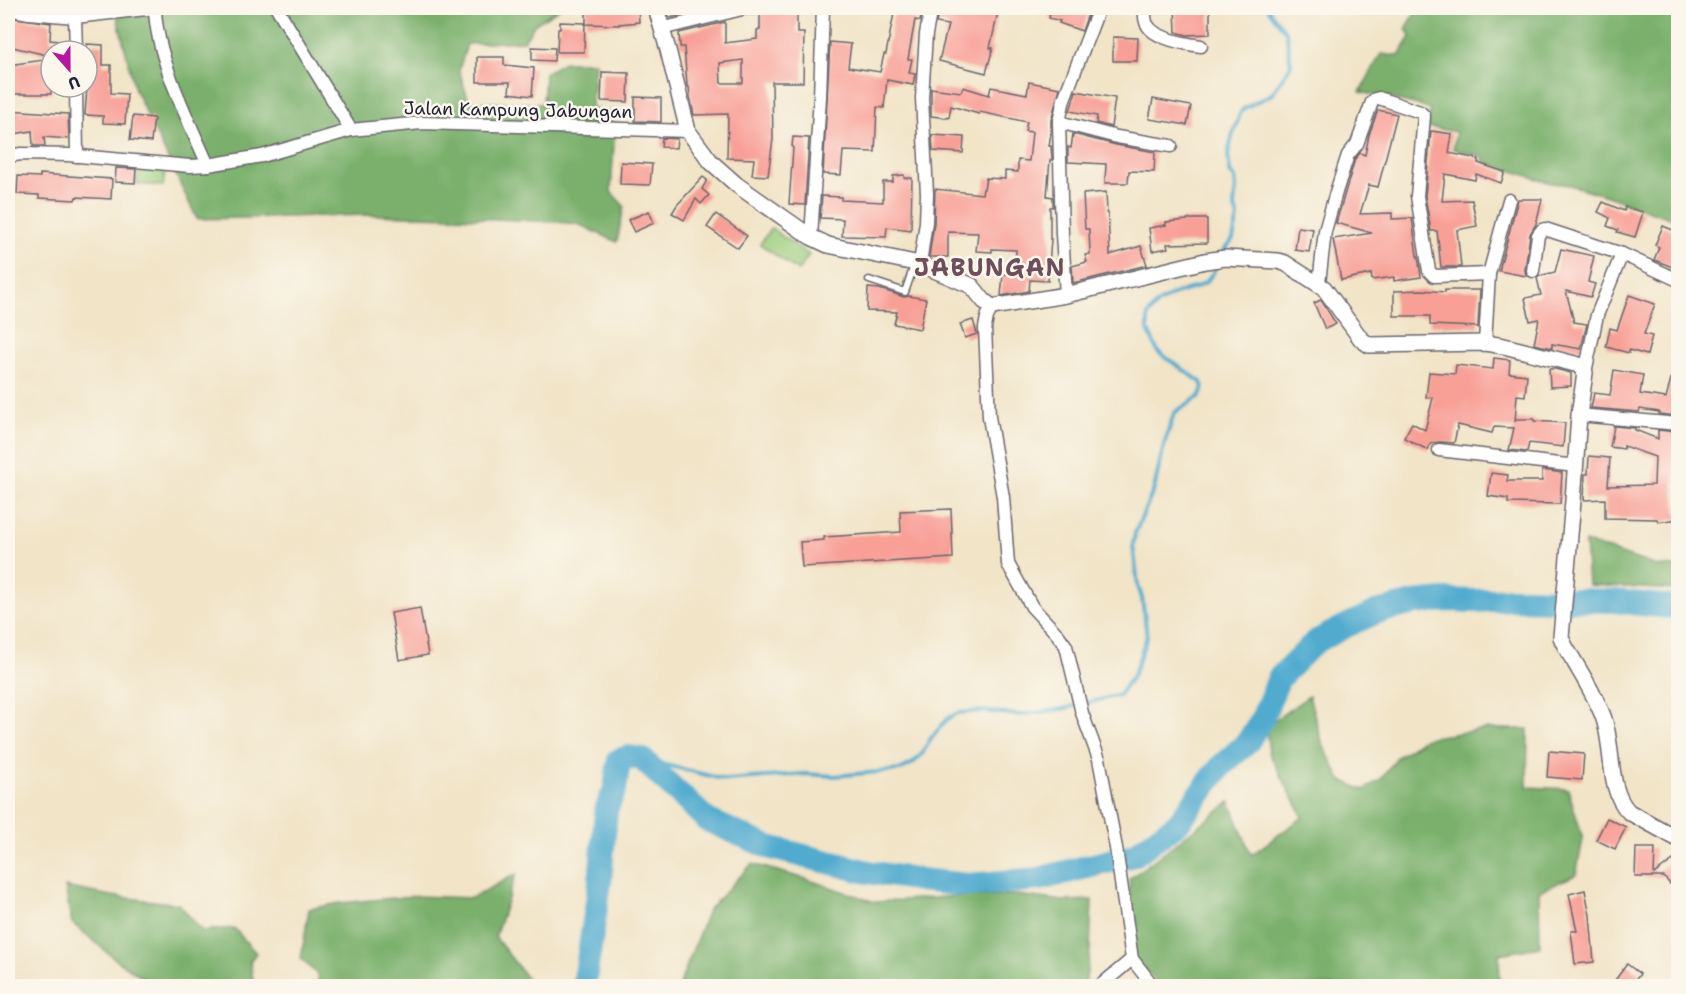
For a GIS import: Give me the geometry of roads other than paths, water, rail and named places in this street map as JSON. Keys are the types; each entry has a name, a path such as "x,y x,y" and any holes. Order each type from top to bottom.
{"street":[{"path":"8,9 75,17 155,8 156,24 168,68 208,165"},
{"path":"277,8 351,130"},
{"path":"656,8 688,131 711,162 737,185 811,237 828,245 918,263 972,286 992,307 1066,295 1205,261 1225,258 1278,261 1319,283 1361,339 1369,345 1485,343 1579,365 1585,373"},
{"path":"661,29 746,8 755,8"},
{"path":"811,237 823,8"},
{"path":"918,263 926,222 927,195 922,98 926,34 931,8"},
{"path":"1066,295 1059,122 1064,99 1099,8"},
{"path":"1145,8 1145,20 1153,32 1181,43 1202,46"},
{"path":"75,17 76,39"},
{"path":"1319,283 1325,231 1348,155 1358,141 1372,102 1379,98 1420,112 1424,116 1418,196 1429,271 1434,276 1489,274"},
{"path":"76,99 77,156"},
{"path":"1059,122 1117,137 1171,146"},
{"name":"Jalan Kampung Jabungan","path":"8,156 21,154 77,156 208,165 262,156 351,130 422,123 688,131"},
{"path":"1485,343 1489,274 1509,200"},
{"path":"1533,271 1538,235 1545,229 1622,254 1678,280"},
{"path":"1622,254 1597,315 1585,373 1561,637 1592,692 1604,719 1617,796 1629,813 1678,839"},
{"path":"992,307 985,328 989,417 1003,497 1008,564 1032,607 1066,646 1082,713 1100,759 1132,959 1150,983"},
{"path":"1580,415 1678,424"},
{"path":"1439,450 1576,466"},
{"path":"1100,987 1132,959"}],"lane":[{"path":"869,280 905,292 918,263"}],"waterway":[{"path":"1222,253 1233,239 1238,217 1234,205 1235,178 1230,173 1228,155 1240,114 1243,109 1272,94 1291,65 1286,32 1269,8"},
{"path":"642,759 726,780 805,774 834,776 900,770 913,763 948,718 958,713 982,711 1019,715 1062,709 1119,695 1134,674 1147,636 1133,545 1135,533 1154,489 1174,413 1200,396 1203,388 1201,382 1158,352 1148,330 1148,315 1157,304 1174,294 1206,282 1217,263"},
{"path":"584,986 600,882 606,810 615,789 619,760 629,757 642,759 707,820 768,847 868,872 920,880 968,885 1039,879 1134,855 1178,823 1221,766 1247,743 1262,719 1279,678 1315,642 1377,612 1414,603 1445,600 1514,599 1614,601 1678,608"}],"district":[{"name":"JABUNGAN","path":"990,268"}]}
